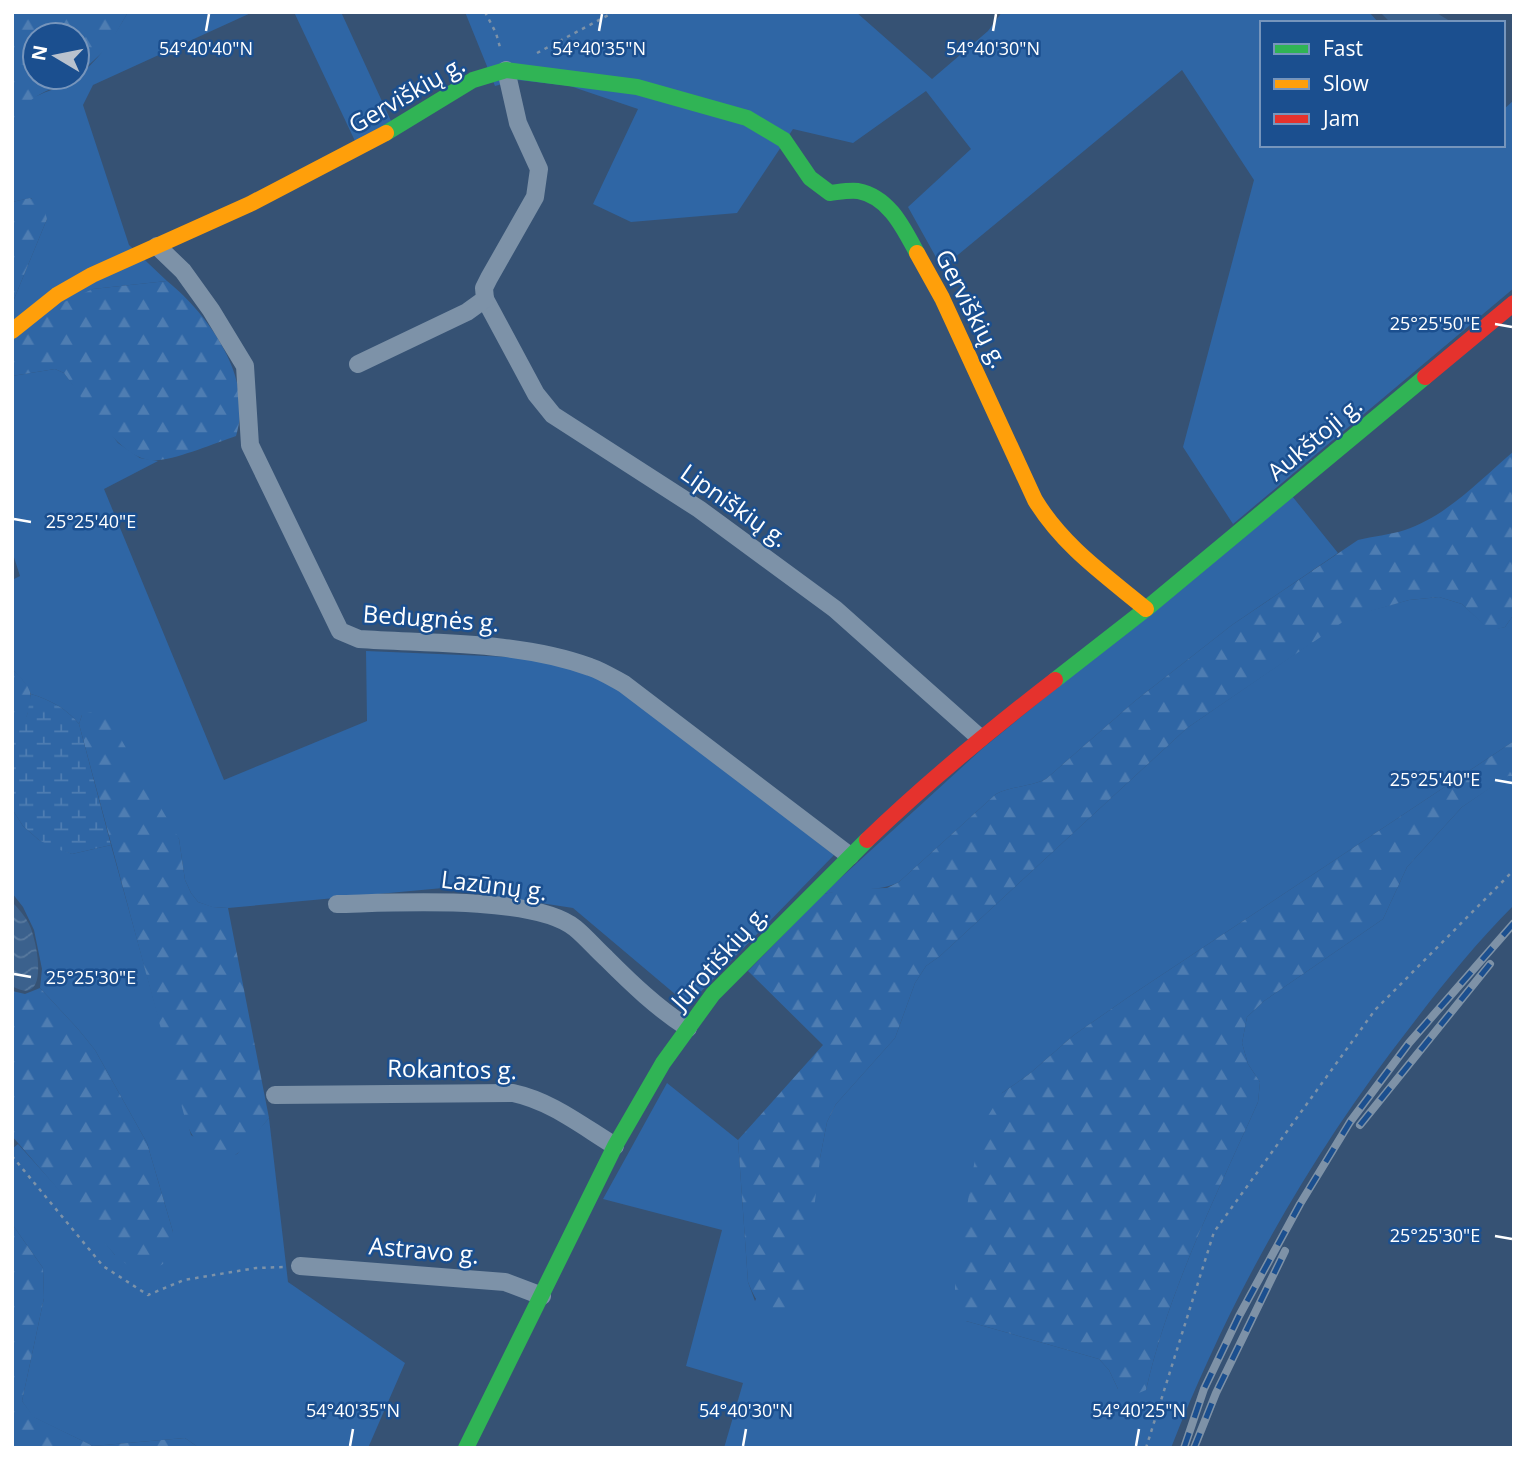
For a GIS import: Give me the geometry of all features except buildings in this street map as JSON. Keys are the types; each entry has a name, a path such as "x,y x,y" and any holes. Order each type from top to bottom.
{"street":[{"name":"Gerviškių g.","path":"12,331 57,295 92,275 250,204 372,142 473,80 506,71 637,87 747,118 784,140 810,178 820,186 830,192 857,191 883,201 901,224 942,298 1035,500 1049,524 1074,549 1146,609"},
{"path":"358,365 467,313 485,299 484,288 535,197 539,169 519,122 506,71"},
{"name":"Bedugnės g.","path":"157,246 183,271 211,310 245,366 250,445 340,631 359,639 512,649 591,667 625,684 850,856"},
{"name":"Lipniškių g.","path":"485,299 536,394 553,415 699,509 835,608 980,738"},
{"name":"Aukštoji g.","path":"1146,609 1514,303"},
{"name":"Jūrotiškių g.","path":"466,1448 615,1146 663,1063 713,994 745,959 904,804 980,738 1146,609"},
{"name":"Lazūnų g.","path":"337,904 455,903 501,906 556,918 574,927 639,991 668,1016 688,1028"},
{"name":"Rokantos g.","path":"275,1094 513,1093 531,1096 550,1105 615,1146"},
{"name":"Astravo g.","path":"300,1266 505,1282 542,1296"}],"path":[{"path":"485,12 496,33 506,71 614,12"},
{"path":"1146,1448 1214,1232 1375,1010 1514,870"},
{"path":"12,1156 103,1266 148,1295 184,1280 256,1268 300,1266"}],"green space":[{"path":"12,12 128,12 108,47 91,63 91,21 21,21 21,91 47,91 31,100 12,122"},
{"path":"128,12 253,12 93,85 91,89 91,64 111,40"},
{"path":"294,12 341,12 392,123 355,141"},
{"path":"465,12 856,12 932,79 988,31 1002,12 1369,12 1377,21 1260,21 1260,147 1505,147 1505,108 1514,100 1514,288 1233,524 1183,447 1254,180 1182,70 942,268 908,207 971,149 926,91 853,143 793,129 737,213 631,222 593,204 638,109 570,86 518,80 495,86"},
{"path":"48,91 90,91 83,105 129,245 167,281 93,289 12,338 12,304 47,219 31,198 12,202 12,127 18,111"},
{"path":"30,198 43,205 47,219 12,304 12,202"},
{"path":"167,281 183,295 212,330 234,371 240,414 236,436 177,456 159,460 145,459 131,453 118,442 93,414 64,373 55,369 12,376 12,338 64,302 93,289"},
{"path":"55,369 64,373 118,443 140,458 158,461 104,489 224,780 367,721 366,651 513,657 577,668 625,692 834,855 688,1005 573,908 443,888 228,908 212,907 198,902 185,880 179,839 82,715 79,724 57,705 31,694 12,669 12,580 20,576 12,551 12,376"},
{"path":"1514,451 1514,614 1505,627 1490,631 1462,604 1439,597 1409,600 1350,617 1187,728 926,966 915,983 895,1038 836,1104 827,1122 820,1158 804,1296 786,1312 778,1314 764,1309 748,1282 738,1140 823,1045 748,971 823,894 849,889 887,888 899,882 996,794 1046,779 1135,701 1232,625 1358,540 1405,530 1435,516 1463,496"},
{"path":"1292,496 1338,553 1232,625 1135,701 1046,779 996,794 899,882 882,887 823,894 983,748"},
{"path":"1439,597 1462,604 1490,630 1505,627 1514,614 1514,741 1130,996 1074,1035 1028,1075 1002,1093 966,1321 1099,1359 1109,1370 1118,1389 1146,1390 1180,1279 1258,1102 1260,1082 1248,1064 1242,1043 1247,1017 1264,1001 1383,919 1407,867 1462,807 1508,775 1514,776 1514,905 1460,964 1411,1026 1339,1125 1306,1176 1247,1281 1194,1391 1171,1448 724,1448 743,1383 686,1366 722,1230 603,1199 667,1083 738,1140 748,1282 755,1301 820,1158 827,1122 836,1104 895,1038 915,983 926,966 1187,728 1350,616 1409,600"},
{"path":"12,669 27,686 31,697 25,720 12,745"},
{"path":"31,694 57,705 79,724 111,845 72,854 54,848 39,840 23,826 12,809 12,745 27,715"},
{"path":"99,713 111,722 179,839 185,880 191,893 198,902 228,908 269,1118 235,1155 218,1157 211,1154 193,1137 186,1122 79,724 82,715"},
{"path":"1514,741 1514,776 1508,776 1462,807 1407,867 1383,919 1264,1001 1247,1017 1242,1043 1248,1064 1260,1082 1258,1102 1180,1279 1146,1390 1134,1395 1118,1389 1109,1370 1099,1359 966,1321 955,1307 955,1278 980,1129 1002,1093 1028,1075 1074,1035 1130,996"},
{"path":"12,809 23,826 39,840 72,854 111,845 191,1135 224,1157 237,1154 269,1118 288,1282 405,1363 368,1448 199,1448 185,1438 93,1446 33,1417 22,1401 44,1298 43,1268 12,1224 12,1149 18,1144 115,1255 173,1232 147,1143 95,1050 40,988 42,969 34,930 23,907 12,893"},
{"path":"40,988 95,1050 147,1143 173,1232 163,1264 155,1268 138,1270 115,1255 12,1136 12,991 25,994"},
{"path":"12,1224 43,1268 44,1298 22,1401 34,1417 93,1446 185,1438 199,1448 12,1448"}],"water":[{"path":"1380,12 1435,12 1450,21 1389,21"},
{"path":"12,902 29,924 37,957 37,981 32,988 24,991 12,986"}],"railway":[{"path":"1184,1448 1204,1389 1239,1316 1300,1204 1350,1122 1409,1043 1514,923"},
{"path":"1360,1125 1490,964"},
{"path":"1194,1448 1216,1393 1285,1251"}],"traffic: fast":[{"path":"386,133 473,80 506,70 637,87 747,118 784,140 810,178 830,193 858,191 869,194 887,206 917,253"},
{"path":"1055,680 1146,609 1425,377"},
{"path":"466,1448 615,1146 663,1063 713,994 867,840"}],"traffic: slow":[{"path":"12,331 57,295 92,275 250,204 386,133"},
{"path":"917,253 942,298 1035,500 1058,532 1072,546 1146,609"}],"traffic: jam":[{"path":"1425,377 1514,303"},
{"path":"867,840 958,758 1055,680"}]}
